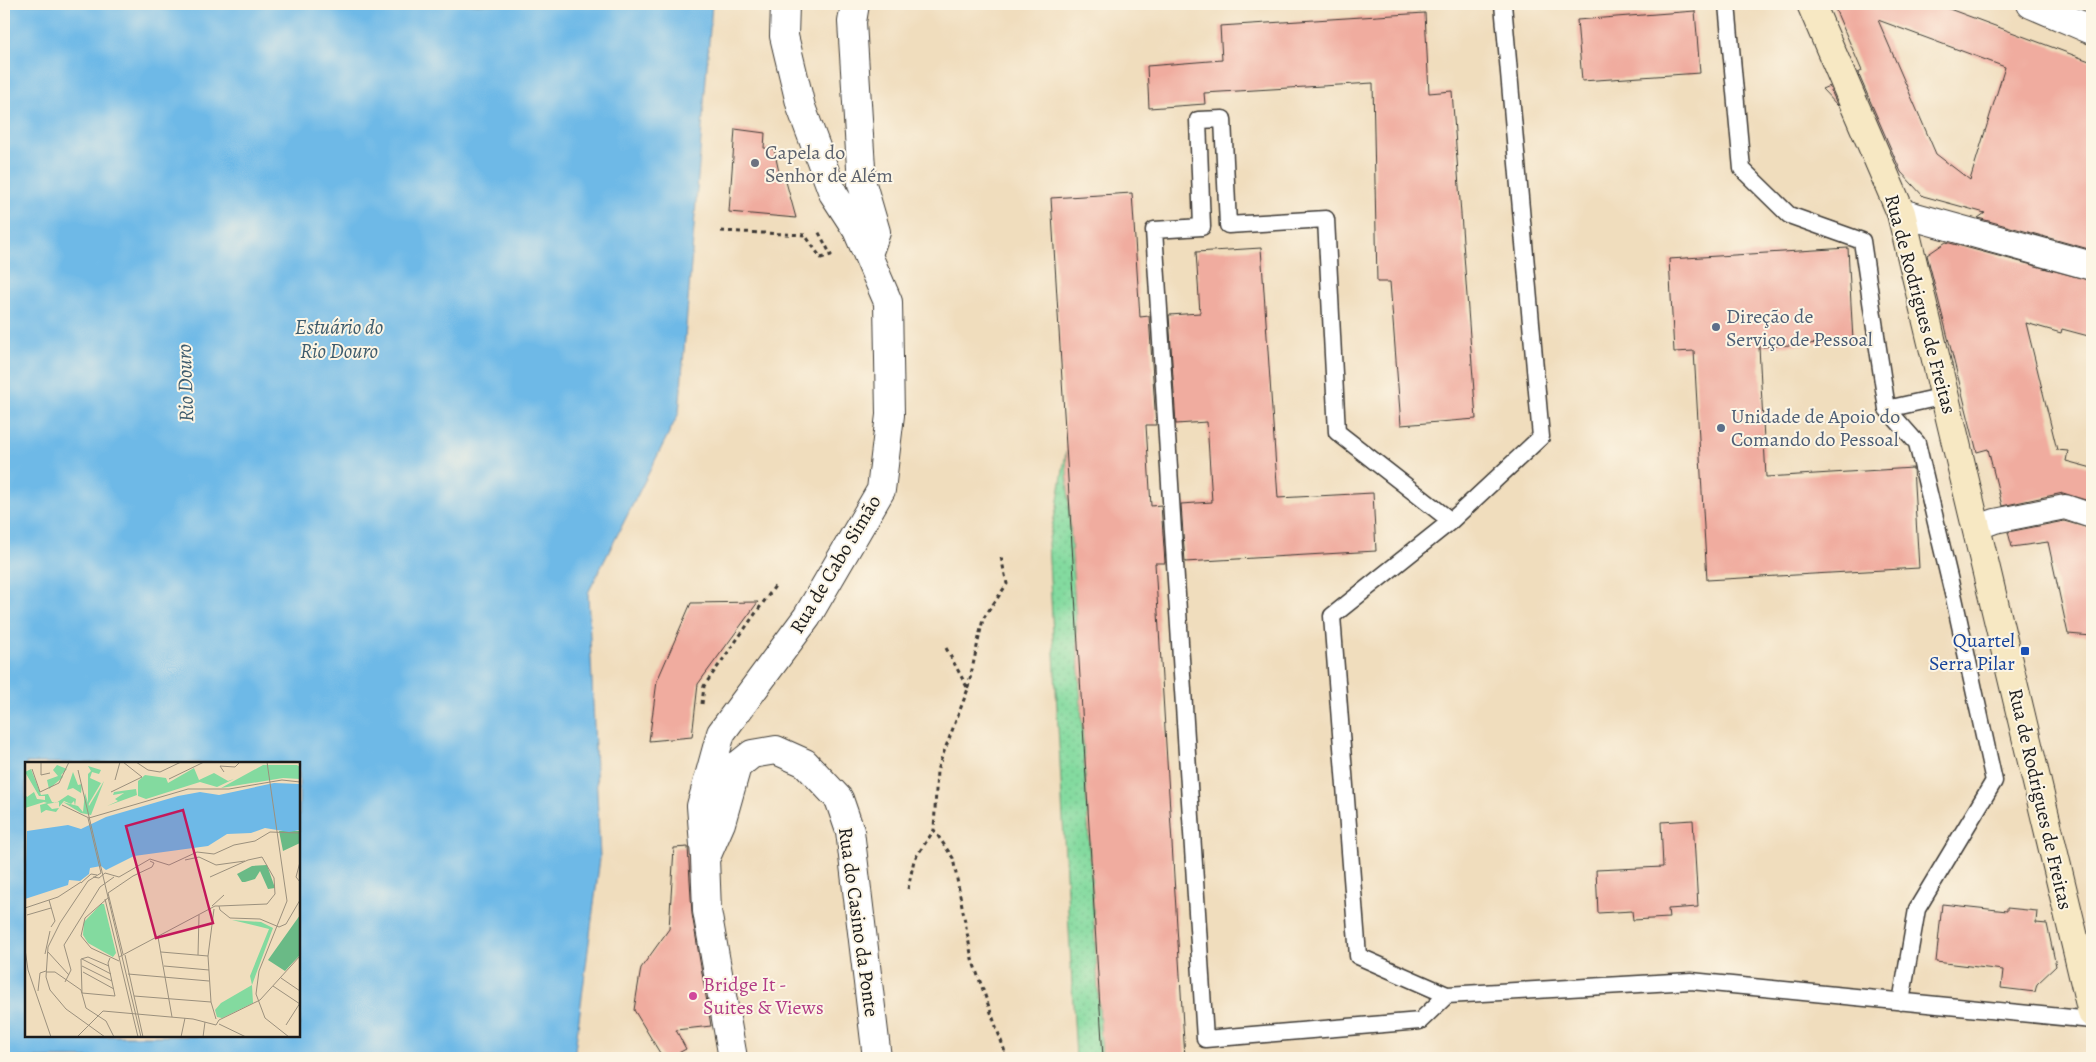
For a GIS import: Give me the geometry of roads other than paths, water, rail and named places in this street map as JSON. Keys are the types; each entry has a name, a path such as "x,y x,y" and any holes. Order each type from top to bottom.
{"main road":[{"name":"Rua de Rodrigues de Freitas","path":"1811,4 1901,213 2092,1013"}],"street":[{"name":"Rua de Cabo Simão","path":"733,1058 707,911 706,858 701,806 721,733 807,617 881,490 890,415 888,302 857,230 833,193 801,107 784,36 785,4"},
{"path":"856,4 852,22 862,184 876,232 868,255"},
{"path":"2031,4 2092,30"},
{"path":"2056,4 2092,30"},
{"path":"1901,213 2092,266"},
{"path":"1976,528 1995,521 2065,508 2092,516"},
{"name":"Rua do Casino da Ponte","path":"706,858 721,823 737,766 752,754 776,750 805,763 839,800 850,831 877,1058"}],"lane":[{"path":"1503,4 1540,437 1451,521 1332,616 1358,956 1447,995 1691,981 2092,1020"},
{"path":"1727,4 1742,169 1789,215 1862,241 1887,409 1917,443 1954,598 1994,781 1918,910 1901,1002"},
{"path":"1447,995 1420,1021 1205,1039 1154,230 1202,228 1198,120 1222,119 1228,226 1326,219 1337,432 1451,521"},
{"path":"1887,409 1945,396"}],"water":[{"name":"Estuário do Rio Douro","path":"4,4 712,4 679,413 588,593 600,858 574,1058 4,1058"}],"place":[{"name":"Capela do Senhor de Além","path":"755,163"},
{"name":"Direção de Serviço de Pessoal","path":"1716,327"},
{"name":"Unidade de Apoio do Comando do Pessoal","path":"1721,428"},
{"name":"Quartel Serra Pilar","path":"2025,651"},
{"name":"Bridge It - Suites & Views","path":"693,996"}],"water label":[{"name":"Rio Douro","path":"185,383"}]}
